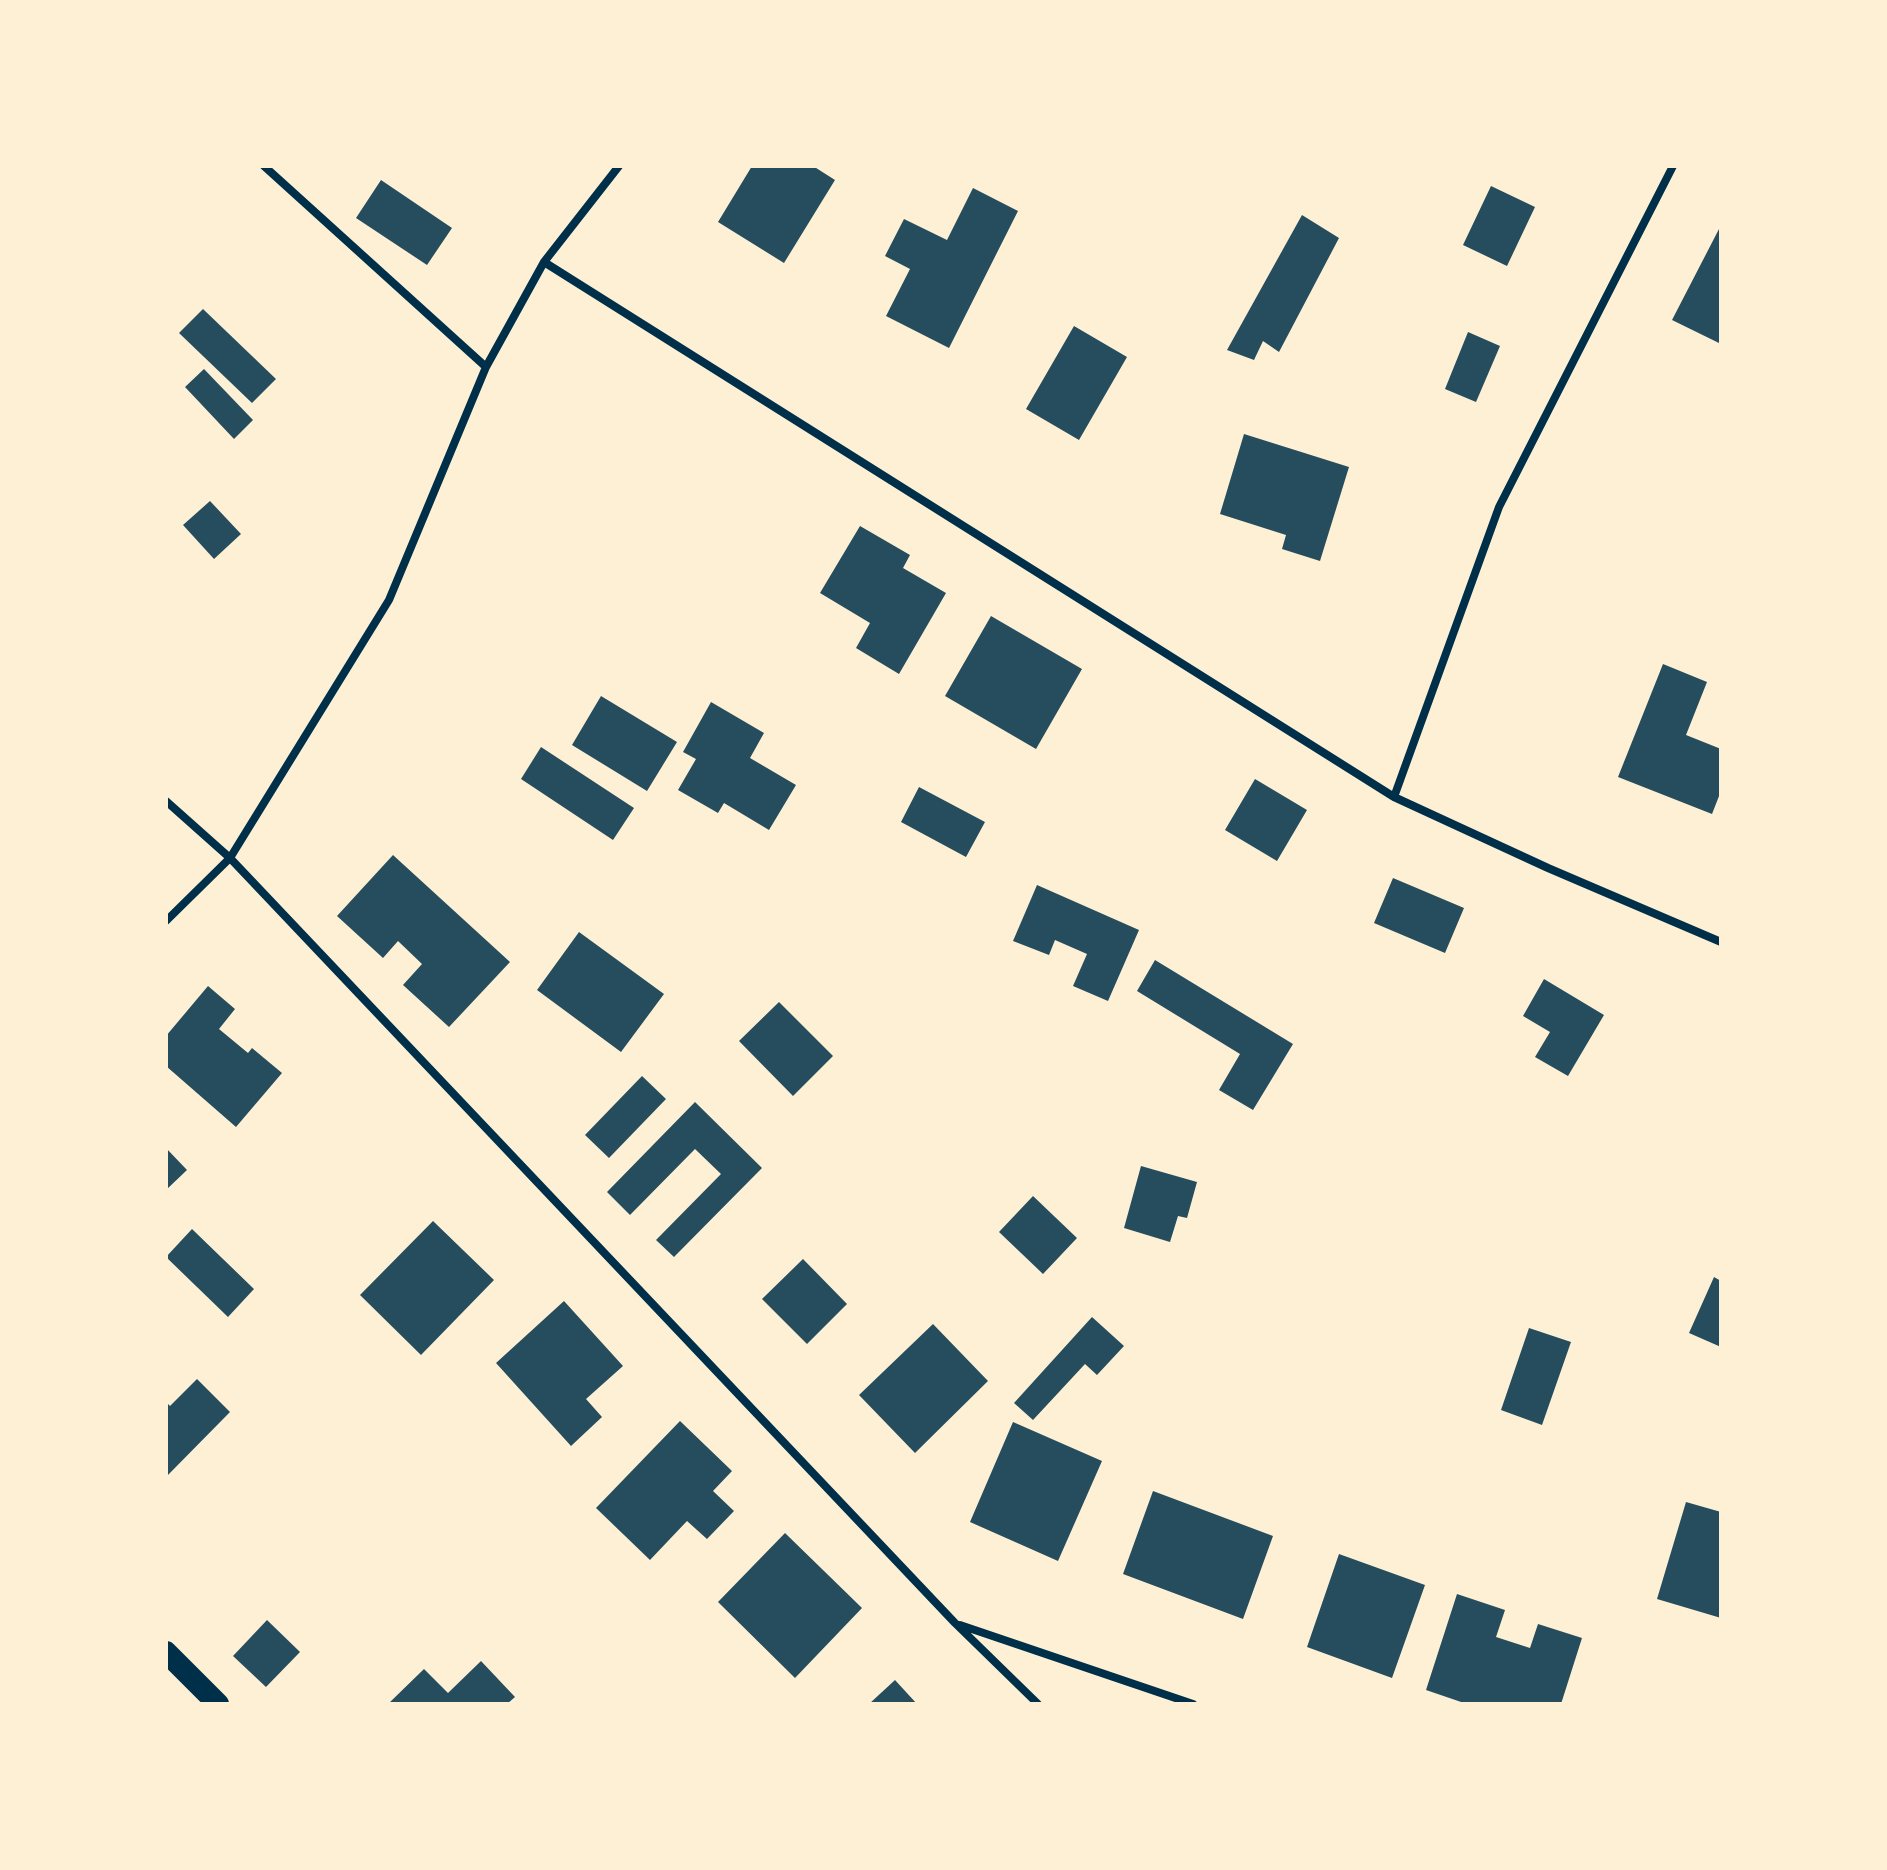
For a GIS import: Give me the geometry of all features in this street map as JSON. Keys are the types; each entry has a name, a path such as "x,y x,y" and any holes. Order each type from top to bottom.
{"highway":[{"path":"166,1652 218,1704"}],"street":[{"path":"264,166 486,367"},
{"path":"166,921 230,858 389,600 486,367 544,262 619,166"},
{"path":"1394,797 1499,507 1673,166"},
{"path":"544,262 1394,797 1548,868 1721,942"},
{"path":"166,801 230,858 955,1623 1038,1704"},
{"path":"955,1623 1193,1704"}],"building":[{"path":"752,166 813,166 835,180 784,263 718,222"},
{"path":"381,180 452,228 427,265 356,218"},
{"path":"1491,186 1535,207 1507,266 1463,245"},
{"path":"973,188 1018,211 949,348 886,316 910,269 885,256 904,219 947,240"},
{"path":"1302,215 1339,238 1279,352 1263,341 1254,360 1227,350"},
{"path":"1721,230 1721,344 1672,320"},
{"path":"203,309 276,379 252,403 179,333"},
{"path":"1074,326 1127,357 1079,440 1026,409"},
{"path":"1468,332 1500,346 1476,402 1445,389"},
{"path":"204,369 253,420 234,439 185,387"},
{"path":"1244,434 1349,467 1320,561 1282,549 1286,535 1220,514"},
{"path":"210,501 241,534 214,559 183,525"},
{"path":"860,526 910,555 903,568 946,593 899,674 856,648 870,623 820,593"},
{"path":"991,616 1082,669 1036,749 945,696"},
{"path":"1663,664 1707,682 1686,735 1721,749 1721,791 1712,814 1618,777"},
{"path":"601,696 677,742 647,791 572,745"},
{"path":"711,702 764,733 750,758 796,785 769,830 724,803 718,813 678,790 696,759 683,752"},
{"path":"541,747 634,808 613,840 521,779"},
{"path":"1255,779 1307,810 1277,861 1225,830"},
{"path":"919,787 985,822 966,857 901,822"},
{"path":"393,855 510,962 449,1027 403,985 422,964 398,941 383,958 337,916"},
{"path":"1393,878 1464,908 1445,953 1374,923"},
{"path":"1037,885 1139,930 1108,1001 1073,986 1087,954 1055,940 1049,955 1013,941"},
{"path":"579,932 664,994 621,1052 537,990"},
{"path":"1155,960 1293,1044 1253,1110 1219,1090 1240,1054 1137,991"},
{"path":"1544,979 1604,1015 1568,1076 1535,1057 1550,1032 1523,1016"},
{"path":"208,986 235,1009 219,1029 248,1053 252,1048 282,1073 236,1127 166,1066 166,1036"},
{"path":"779,1002 833,1056 793,1096 739,1041"},
{"path":"642,1076 666,1099 609,1158 585,1135"},
{"path":"695,1102 762,1168 674,1257 656,1240 721,1174 695,1149 630,1215 607,1192"},
{"path":"166,1148 187,1170 166,1190"},
{"path":"1141,1166 1197,1182 1187,1218 1178,1216 1170,1242 1124,1228"},
{"path":"1033,1196 1077,1238 1043,1274 999,1232"},
{"path":"433,1221 494,1280 421,1355 360,1295"},
{"path":"192,1229 254,1289 228,1317 166,1257"},
{"path":"803,1259 847,1304 807,1344 762,1299"},
{"path":"1714,1277 1721,1281 1721,1347 1689,1333"},
{"path":"564,1301 623,1366 586,1399 602,1417 571,1446 496,1363"},
{"path":"1092,1317 1124,1346 1097,1375 1085,1364 1033,1420 1014,1403"},
{"path":"933,1324 988,1381 915,1453 859,1395"},
{"path":"1529,1328 1571,1342 1542,1425 1501,1410"},
{"path":"197,1379 230,1412 166,1477 166,1402 170,1406"},
{"path":"680,1421 732,1471 713,1491 734,1511 707,1539 687,1521 650,1560 596,1508"},
{"path":"1013,1422 1102,1461 1058,1561 970,1522"},
{"path":"1153,1491 1273,1536 1243,1619 1123,1574"},
{"path":"1686,1502 1721,1512 1721,1618 1657,1599"},
{"path":"785,1533 862,1608 795,1678 718,1602"},
{"path":"1339,1554 1425,1585 1392,1678 1307,1647"},
{"path":"1457,1594 1505,1610 1496,1637 1530,1648 1538,1624 1582,1638 1561,1704 1467,1704 1426,1690"},
{"path":"267,1620 300,1652 266,1687 233,1656"},
{"path":"481,1661 515,1697 507,1704 388,1704 424,1669 448,1693"},
{"path":"895,1680 917,1704 869,1704"}]}
